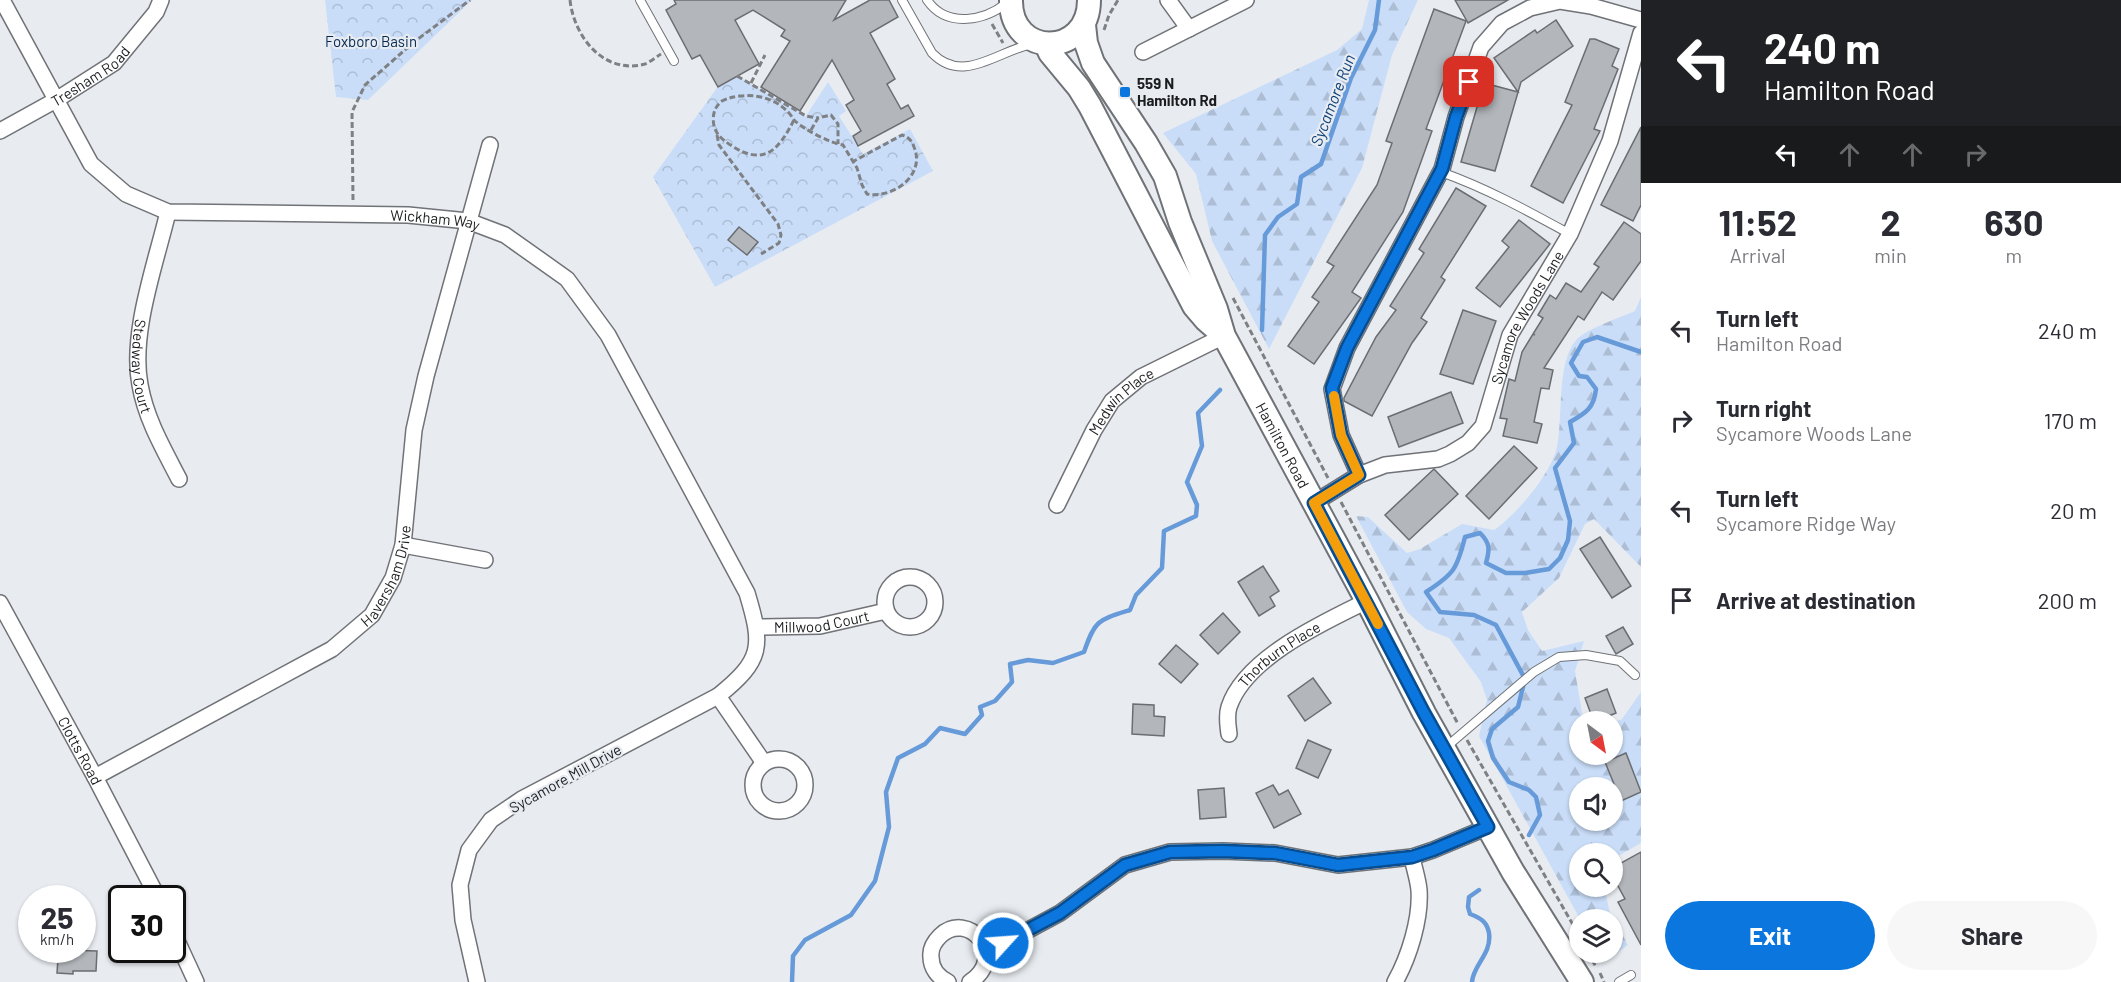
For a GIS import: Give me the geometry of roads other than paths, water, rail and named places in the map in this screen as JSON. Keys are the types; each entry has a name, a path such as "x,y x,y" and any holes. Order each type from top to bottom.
{"main road":[{"name":"Hamilton Road","path":"1011,0 1014,21 1020,30 1042,43 1079,87 1194,306 1224,336"},
{"name":"Hamilton Road","path":"1090,9 1086,43 1093,63 1146,142 1165,176 1180,222 1216,309 1224,336 1444,748 1513,872 1582,982"},
{"path":"1042,43 1057,44 1077,34 1090,9"},
{"name":"Hamilton Road","path":"1513,872 1564,982"}],"street":[{"name":"Wickham Way","path":"2,0 91,164 126,194 168,212 408,214 468,221 505,235 567,279 608,335 747,592 758,627"},
{"name":"Tresham Road","path":"0,131 56,100 114,63 156,12 160,0"},
{"path":"1168,0 1189,29"},
{"path":"1143,52 1246,0"},
{"path":"1359,475 1341,435 1332,388 1347,348 1441,172 1456,117 1481,47 1502,23 1530,8 1560,1 1591,6 1641,20"},
{"name":"Sycamore Woods Lane","path":"1314,503 1359,475 1385,465 1438,459 1468,443 1483,426 1510,335 1570,234 1610,141 1641,33"},
{"name":"Haversham Drive","path":"95,777 332,649 372,615 393,578 403,545 414,430 490,145"},
{"name":"Stedway Court","path":"168,212 140,335 139,384 151,425 179,479"},
{"name":"Medwin Place","path":"1056,505 1112,400 1141,377 1224,336"},
{"path":"403,545 485,560"},
{"name":"Thorburn Place","path":"1229,734 1227,718 1233,697 1257,667 1300,636 1367,601"},
{"name":"Clotts Road","path":"0,603 151,885"},
{"name":"Millwood Court","path":"758,627 820,626 886,611"},
{"name":"Sycamore Mill Drive","path":"477,982 463,920 460,885 469,850 491,820 522,799 718,696 747,671 758,643 758,627"},
{"path":"718,696 764,763"},
{"path":"986,950 1060,913 1125,865 1170,852 1275,853 1338,865 1412,857 1488,827"},
{"path":"1395,982 1405,963 1416,922 1419,891 1412,857"},
{"path":"948,982 935,972 930,955 932,946 943,933 960,928 977,935 986,950 987,960 984,969 970,982"},
{"path":"186,960 196,982"}],"lane":[{"path":"640,0 674,61"},
{"path":"902,0 932,52 939,60 958,68 969,67 1014,48 1042,43"},
{"path":"927,0 932,7 946,16 973,20 995,11 1011,0"},
{"path":"1441,172 1508,200 1570,234"},
{"path":"1444,748 1534,672 1559,657 1586,655 1620,661 1635,675"},
{"path":"1619,982 1631,975"}],"waterway":[{"name":"Sycamore Run","path":"1262,330 1265,235 1278,217 1297,204 1301,177 1321,164 1351,78 1375,30 1379,0"},
{"path":"1529,835 1540,815 1536,797 1529,790 1509,782 1493,758 1488,741 1492,729 1518,707 1525,679 1496,625 1474,615 1440,612 1426,592 1453,570 1465,537 1480,533 1488,546 1486,563 1506,573 1549,569 1560,558 1568,540 1570,521 1555,468 1574,443 1570,422 1588,409 1596,389 1587,377 1579,376 1571,363 1583,342 1597,337 1641,352"},
{"path":"792,982 793,956 805,940 851,915 875,881 889,827 886,792 898,758 925,744 940,728 965,734 982,715 980,707 995,701 1012,682 1010,664 1028,660 1053,663 1084,652 1095,627 1104,619 1130,610 1136,595 1162,568 1164,531 1196,516 1197,505 1187,482 1202,446 1198,413 1220,390"},
{"path":"1472,982 1489,940 1485,923 1470,914 1468,907 1469,897 1479,890"}],"place":[{"name":"559 N Hamilton Rd","path":"1125,92"}],"park label":[{"name":"Foxboro Basin","path":"371,41"}]}
